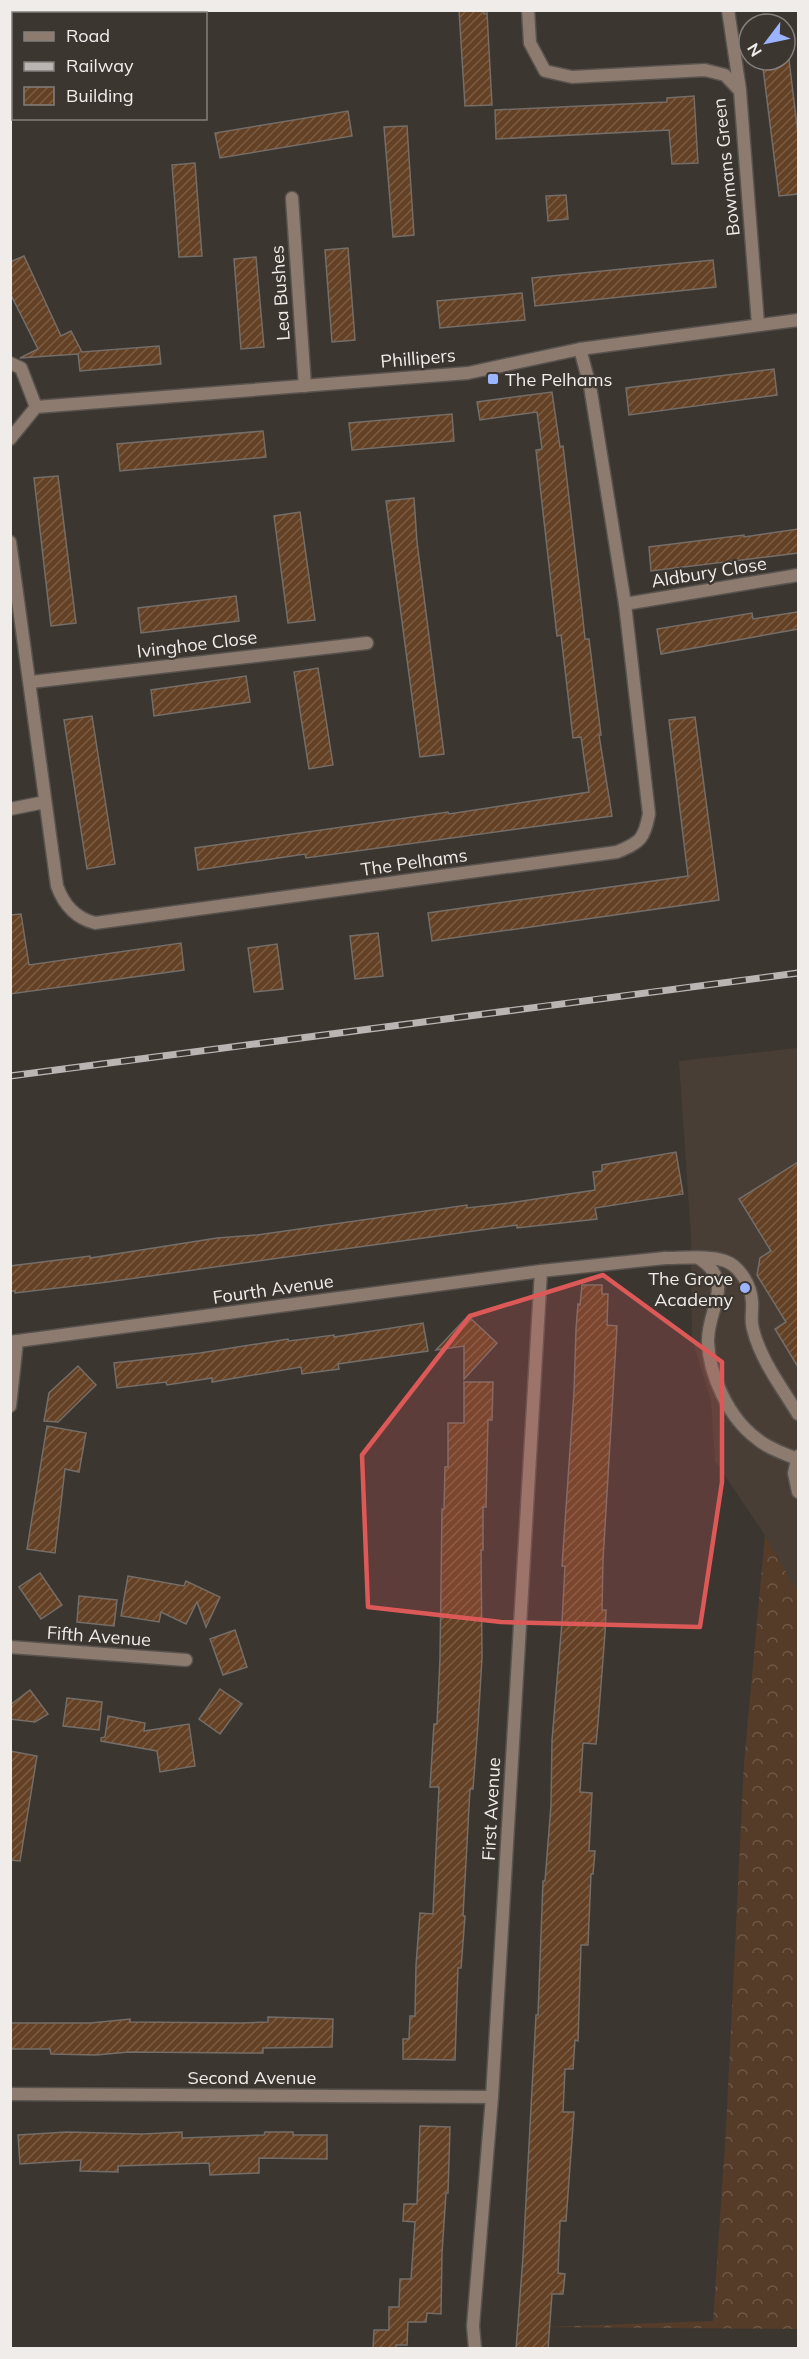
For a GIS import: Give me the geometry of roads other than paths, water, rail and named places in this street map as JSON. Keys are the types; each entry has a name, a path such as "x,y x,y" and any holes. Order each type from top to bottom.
{"street":[{"name":"Bowmans Green","path":"528,10 530,43 545,71 572,76 705,70 725,75 740,91 758,324"},
{"path":"728,10 740,91"},
{"name":"Lea Bushes","path":"291,198 305,386"},
{"name":"Phillipers","path":"36,407 468,373 580,349 798,320"},
{"name":"The Pelhams","path":"10,542 31,682 57,886 62,900 82,920 95,923 617,852 639,843 646,830 650,814 625,604 590,386 580,349"},
{"path":"10,363 21,368 36,407 10,439"},
{"name":"Aldbury Close","path":"625,604 798,575"},
{"name":"Ivinghoe Close","path":"31,682 367,643"},
{"path":"10,809 45,802"},
{"name":"Fourth Avenue","path":"14,1341 541,1271 665,1258 726,1261 741,1274 749,1287 752,1301 752,1327 756,1338 778,1382 798,1414"},
{"path":"700,1259 711,1266 719,1286 708,1327 712,1369 728,1402 747,1430 756,1439 797,1457 794,1473 798,1492"},
{"name":"First Avenue","path":"474,2349 473,2326 492,2097 541,1271"},
{"path":"10,1406 14,1341"},
{"name":"Fifth Avenue","path":"10,1647 186,1660"},
{"name":"Second Avenue","path":"10,2094 492,2097"}],"railway":[{"path":"10,1076 798,973"}],"place":[{"name":"The Pelhams","path":"493,379"},
{"name":"The Grove Academy","path":"745,1288"}]}
